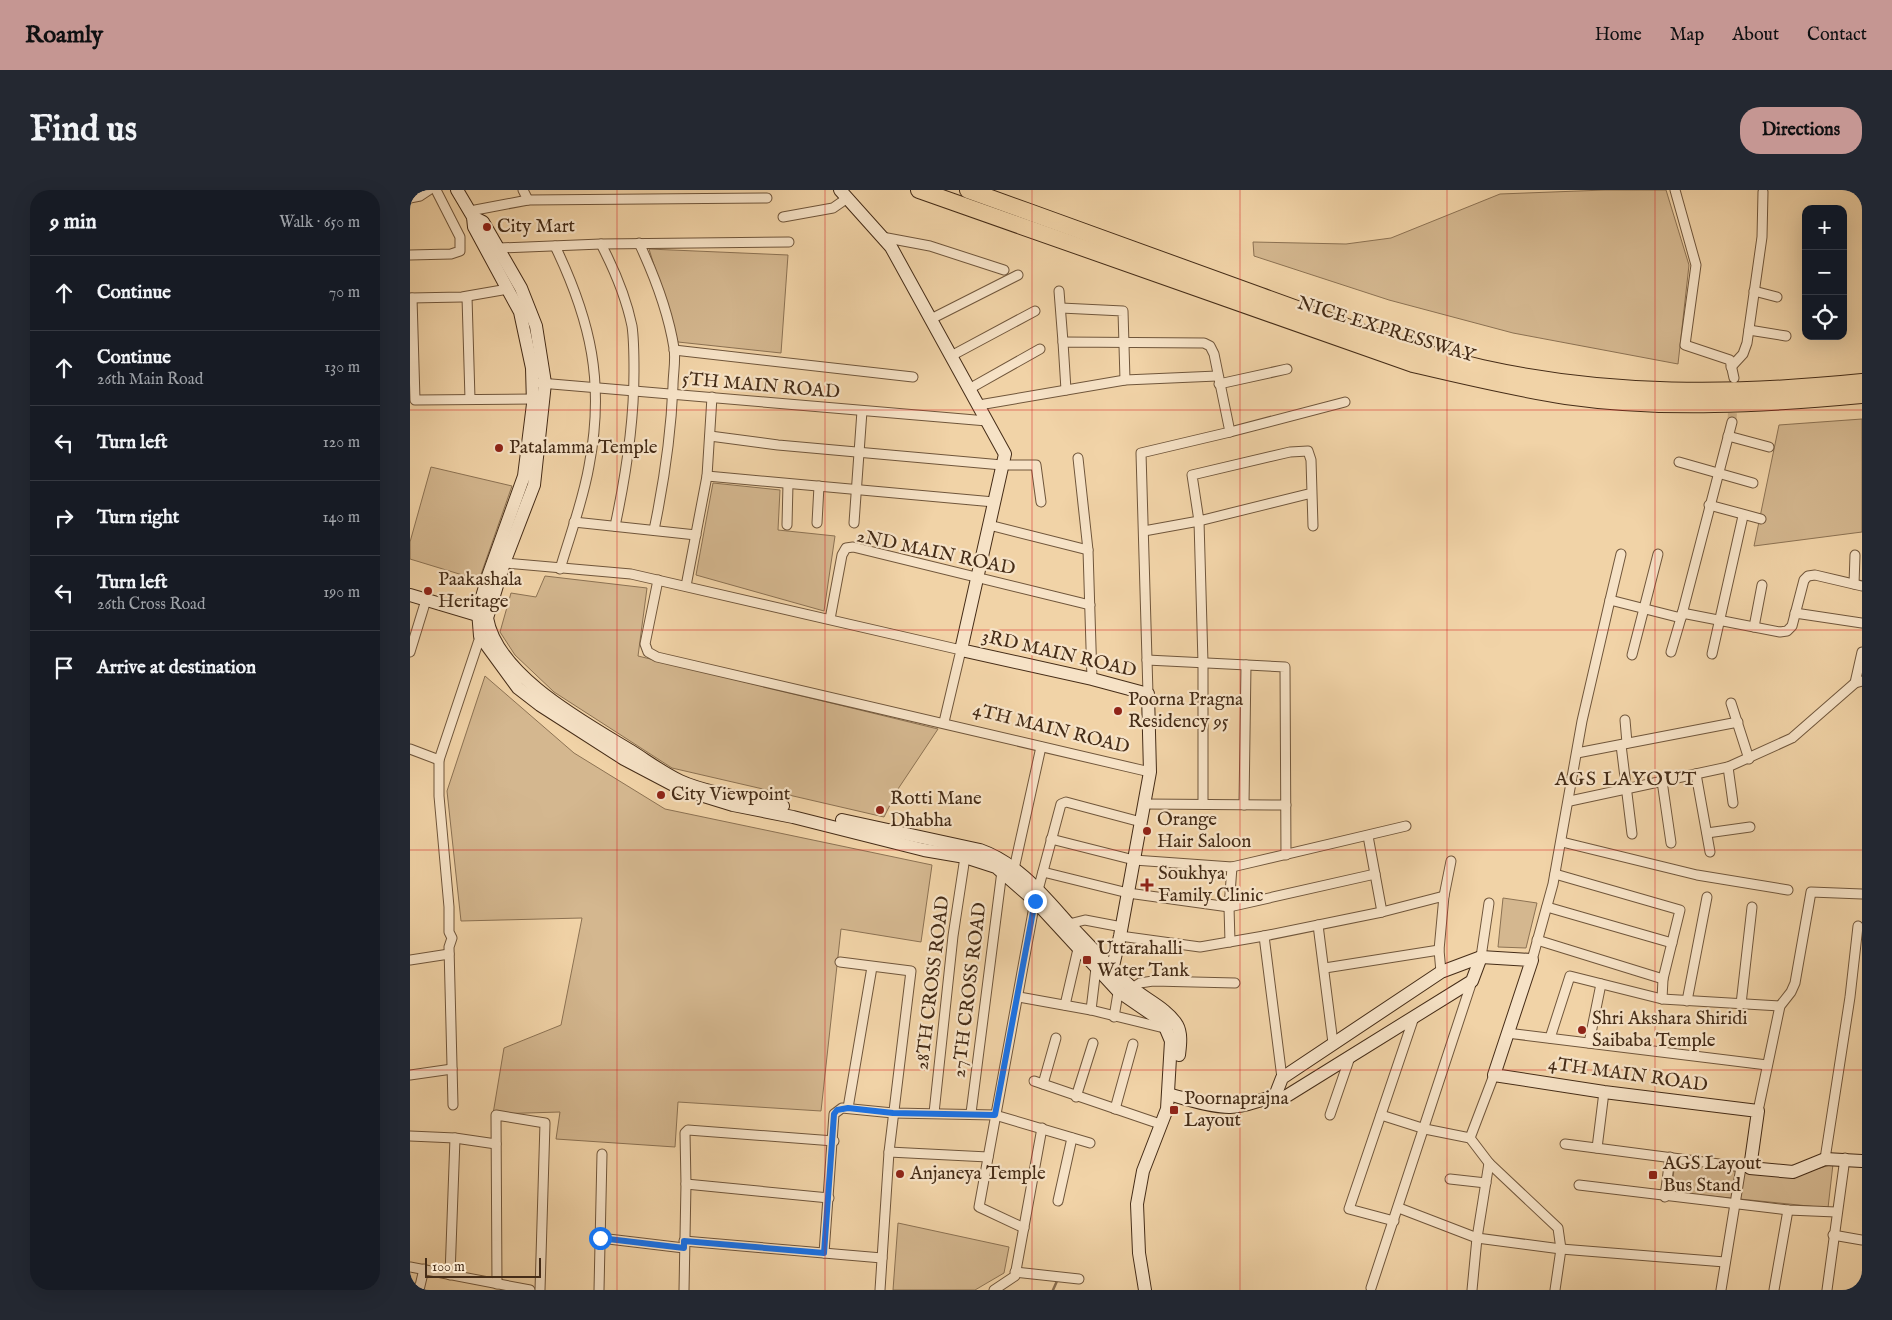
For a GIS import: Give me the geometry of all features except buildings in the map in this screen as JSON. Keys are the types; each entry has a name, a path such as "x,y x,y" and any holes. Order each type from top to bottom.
{"highway":[{"name":"NICE EXPRESSWAY","path":"919,190 1413,364 1477,380 1566,396 1664,404 1743,404 1862,395"},
{"name":"NICE EXPRESSWAY","path":"968,190 1417,350 1483,368 1598,387 1690,392 1799,388 1862,382"}],"main road":[{"path":"457,190 472,214 483,222 499,248 521,288 536,326 539,383 534,485 483,624"},
{"path":"843,194 891,247 1005,454 961,650"},
{"path":"472,214 474,226 520,312 539,383 533,399 524,476 488,576 483,624 518,688 624,760 681,789 733,805 793,817 924,850 982,861 1008,870"},
{"path":"410,595 483,624 506,656 529,683 589,726 681,782 980,850 995,856 1008,870 1069,924 1114,976"},
{"name":"3RD MAIN ROAD","path":"961,650 1092,679 1148,694"},
{"path":"1148,694 1150,772 1114,976 1118,991 1163,1022 1168,1029 1171,1041 1172,1116 1153,1164 1144,1203 1143,1234 1150,1290"},
{"path":"1037,896 1078,949 1096,968 1114,976 1132,988 1169,1016 1178,1026 1180,1037 1172,1095 1143,1171 1138,1193 1137,1231 1145,1290"},
{"path":"1172,1095 1229,1107 1264,1101 1275,1096 1285,1098 1472,981 1481,957"},
{"path":"1275,1096 1282,1078 1441,972 1481,957 1532,960 1494,1075"},
{"name":"4TH MAIN ROAD","path":"1494,1075 1604,1092 1758,1111"},
{"path":"1758,1111 1746,1168 1793,1172 1825,1158 1845,1158 1862,1161"}],"street":[{"path":"410,198 420,196 429,190"},
{"path":"410,255 451,254 460,251 460,237 436,190"},
{"path":"523,190 528,200"},
{"path":"1674,190 1696,265 1685,346 1730,360 1734,378"},
{"path":"1731,367 1743,354 1749,330 1762,237 1763,192"},
{"path":"783,217 833,208 843,194"},
{"path":"472,214 528,200 767,198"},
{"path":"881,237 930,246 1004,270"},
{"path":"499,248 639,243 789,242"},
{"path":"639,243 652,270 665,307 674,350 671,427 661,497 654,530"},
{"path":"601,244 613,266 632,327 634,391 622,493 615,526"},
{"path":"556,246 568,272 589,332 594,357 596,388 589,466 560,568"},
{"path":"931,319 1018,274"},
{"path":"508,288 467,297 411,298 415,400 533,399"},
{"path":"1059,291 1066,390"},
{"path":"1754,291 1777,297"},
{"path":"467,297 470,399"},
{"path":"1061,308 1123,312 1125,380"},
{"path":"952,356 1034,312"},
{"path":"1749,330 1786,336"},
{"path":"1063,342 1208,344 1214,354 1230,432"},
{"path":"969,389 1040,349"},
{"path":"674,350 913,376"},
{"path":"979,405 1125,380 1218,380 1287,369"},
{"name":"5TH MAIN ROAD","path":"539,383 987,421"},
{"path":"686,586 707,476 712,397"},
{"path":"1148,694 1141,453 1345,402"},
{"path":"854,523 862,411"},
{"path":"1671,652 1732,422"},
{"path":"710,436 1002,465 1036,464 1041,502"},
{"path":"1728,436 1769,447"},
{"path":"1203,804 1203,663 1199,521 1192,475 1290,452 1308,451 1311,460 1313,526"},
{"path":"1078,458 1088,550 1092,679"},
{"path":"1679,462 1753,483"},
{"path":"707,476 994,502"},
{"path":"787,525 788,484"},
{"path":"817,523 819,486"},
{"path":"1144,531 1199,521 1312,493"},
{"path":"1709,505 1743,516 1761,519"},
{"path":"1712,654 1743,516"},
{"path":"574,522 696,535"},
{"path":"989,524 1088,550"},
{"name":"2ND MAIN ROAD","path":"830,619 842,555 846,548 852,547 1090,605"},
{"path":"1532,960 1555,874 1570,801 1591,676 1621,554"},
{"path":"1632,656 1646,609 1658,554"},
{"path":"1610,600 1682,616 1780,632 1787,631 1792,626 1804,580 1808,576 1815,575 1858,585 1855,555"},
{"path":"504,564 631,574 961,650 944,722"},
{"name":"4TH MAIN ROAD","path":"658,580 645,644 648,652 657,656 944,722 1041,748 1150,772"},
{"path":"1754,627 1762,585"},
{"path":"410,652 426,600"},
{"path":"1795,612 1862,623"},
{"path":"453,1105 449,950 452,938 449,932 449,908 438,796 439,760 483,624"},
{"path":"1570,801 1728,767 1792,738 1858,682 1862,652"},
{"path":"1147,660 1285,667 1286,855"},
{"path":"1244,805 1246,665"},
{"path":"1731,702 1749,758"},
{"path":"1625,720 1624,744 1632,834"},
{"path":"1577,753 1738,722"},
{"name":"27TH CROSS ROAD","path":"970,1113 1008,870 1041,748"},
{"path":"410,749 439,760"},
{"path":"1728,767 1733,803"},
{"path":"1696,774 1710,852"},
{"path":"1662,781 1671,844"},
{"path":"1024,1228 979,1206 1037,896 1059,808 1066,802 1141,822"},
{"path":"1144,804 1286,805"},
{"path":"1051,839 1134,860 1232,867 1406,826"},
{"path":"1707,833 1750,827"},
{"path":"1368,836 1382,912"},
{"path":"1562,842 1697,875 1788,890"},
{"name":"28TH CROSS ROAD","path":"934,1112 953,936 965,857"},
{"path":"1441,972 1439,950 1444,896 1451,860"},
{"path":"1230,942 1229,907 1232,867"},
{"path":"1043,872 1128,893 1229,907 1375,874"},
{"path":"1555,874 1680,910 1663,979 1662,999"},
{"path":"1758,1111 1780,1006 1791,992 1795,983 1811,892 1862,894"},
{"path":"1069,924 1086,920 1121,931 1200,947 1382,912 1444,896"},
{"path":"1687,1001 1707,897"},
{"path":"1481,957 1489,903"},
{"path":"1547,907 1672,944"},
{"path":"1740,1004 1752,908"},
{"path":"1318,925 1325,968 1333,1043"},
{"path":"1825,1158 1850,997 1858,926"},
{"path":"1264,936 1282,1078"},
{"path":"1538,940 1663,979"},
{"path":"1065,1005 1078,949"},
{"path":"410,960 449,950"},
{"path":"1325,968 1439,950"},
{"path":"840,962 911,972 888,1152 880,1290"},
{"path":"848,1108 872,967"},
{"path":"1091,1010 1096,968"},
{"path":"1550,1038 1570,976 1662,999 1780,1006"},
{"path":"1132,988 1140,983 1153,981 1235,983"},
{"path":"1372,1288 1472,981"},
{"path":"1589,1043 1601,984"},
{"path":"1114,1017 1118,991"},
{"path":"1019,997 1091,1010 1168,1029"},
{"path":"1394,1221 1349,1209 1414,1017"},
{"path":"1507,1033 1767,1065"},
{"path":"1056,1038 1038,1083 1160,1124"},
{"path":"1076,1097 1094,1043"},
{"path":"1115,1109 1133,1044"},
{"path":"1330,1115 1350,1057"},
{"path":"410,1075 452,1069"},
{"path":"1470,1138 1494,1075"},
{"path":"1597,1148 1604,1092"},
{"path":"824,1253 834,1141 834,1114 842,1108 893,1113 934,1112 995,1115 1090,1143"},
{"path":"1380,1115 1425,1129 1470,1138 1489,1163 1558,1228 1561,1249 1555,1290"},
{"path":"497,1284 496,1116 545,1123 540,1290"},
{"path":"994,1290 1015,1276 1042,1128"},
{"path":"684,1290 685,1133 692,1129 834,1141"},
{"path":"410,1136 455,1138 496,1144"},
{"path":"450,1275 455,1138"},
{"path":"1058,1201 1072,1138"},
{"path":"1565,1144 1746,1168 1736,1204 1725,1262 1722,1290"},
{"path":"888,1152 988,1157"},
{"path":"599,1290 602,1154"},
{"path":"1665,1197 1670,1157"},
{"path":"1827,1290 1836,1212 1845,1158"},
{"path":"1472,1290 1477,1238 1489,1163"},
{"path":"1450,1179 1486,1183"},
{"path":"686,1184 829,1198"},
{"path":"1580,1185 1665,1197 1788,1210 1836,1212"},
{"path":"1399,1208 1477,1238 1561,1249 1725,1262"},
{"path":"1774,1290 1788,1210"},
{"path":"1833,1235 1862,1240"},
{"path":"600,1238 882,1258"},
{"path":"410,1266 530,1290"},
{"path":"419,1290 424,1270"},
{"path":"1015,1272 1079,1279"}],"shaded area":[{"path":"1666,190 1689,265 1678,364 1513,333 1389,300 1254,256 1253,242 1346,244 1391,238 1500,194"},
{"path":"649,249 788,255 781,353 678,342"},
{"path":"1862,419 1862,532 1754,546 1779,425"},
{"path":"431,467 512,486 479,580 410,559 410,542"},
{"path":"713,483 780,490 778,530 835,536 824,611 696,575"},
{"path":"545,576 647,588 638,656 938,729 898,789 884,817 672,768 554,692 515,655 500,632 511,593 536,597"},
{"path":"485,676 574,753 665,809 932,865 921,942 841,929 821,1111 678,1102 675,1147 556,1139 560,1112 493,1114 504,1048 561,1025 582,918 461,921 447,791"},
{"path":"1503,898 1537,903 1526,948 1498,947"},
{"path":"1675,1163 1794,1176 1833,1164 1828,1208 1671,1192"},
{"path":"898,1223 1009,1247 1004,1273 975,1290 893,1290"}],"waterway":[{"path":"1053,1290 1057,1281"}],"tunnel":[{"path":"1732,422 1733,400"}],"place":[{"name":"City Mart","path":"487,227"},
{"name":"Patalamma Temple","path":"499,448"},
{"name":"Paakashala Heritage","path":"428,591"},
{"name":"Poorna Pragna Residency 95","path":"1118,711"},
{"name":"City Viewpoint","path":"661,795"},
{"name":"Rotti Mane Dhabha","path":"880,810"},
{"name":"Orange Hair Saloon","path":"1147,831"},
{"name":"Soukhya Family Clinic","path":"1147,885"},
{"name":"Uttarahalli Water Tank","path":"1087,960"},
{"name":"Shri Akshara Shiridi Saibaba Temple","path":"1582,1030"},
{"name":"Poornaprajna Layout","path":"1174,1110"},
{"name":"Anjaneya Temple","path":"900,1174"},
{"name":"AGS Layout Bus Stand","path":"1653,1175"}],"district":[{"name":"AGS LAYOUT","path":"1626,779"}],"route":[{"path":"600,1238 684,1248 684,1241 824,1253 834,1141 834,1114 837,1110 848,1108 893,1113 934,1112 995,1115 1019,997 1035,901"}]}
